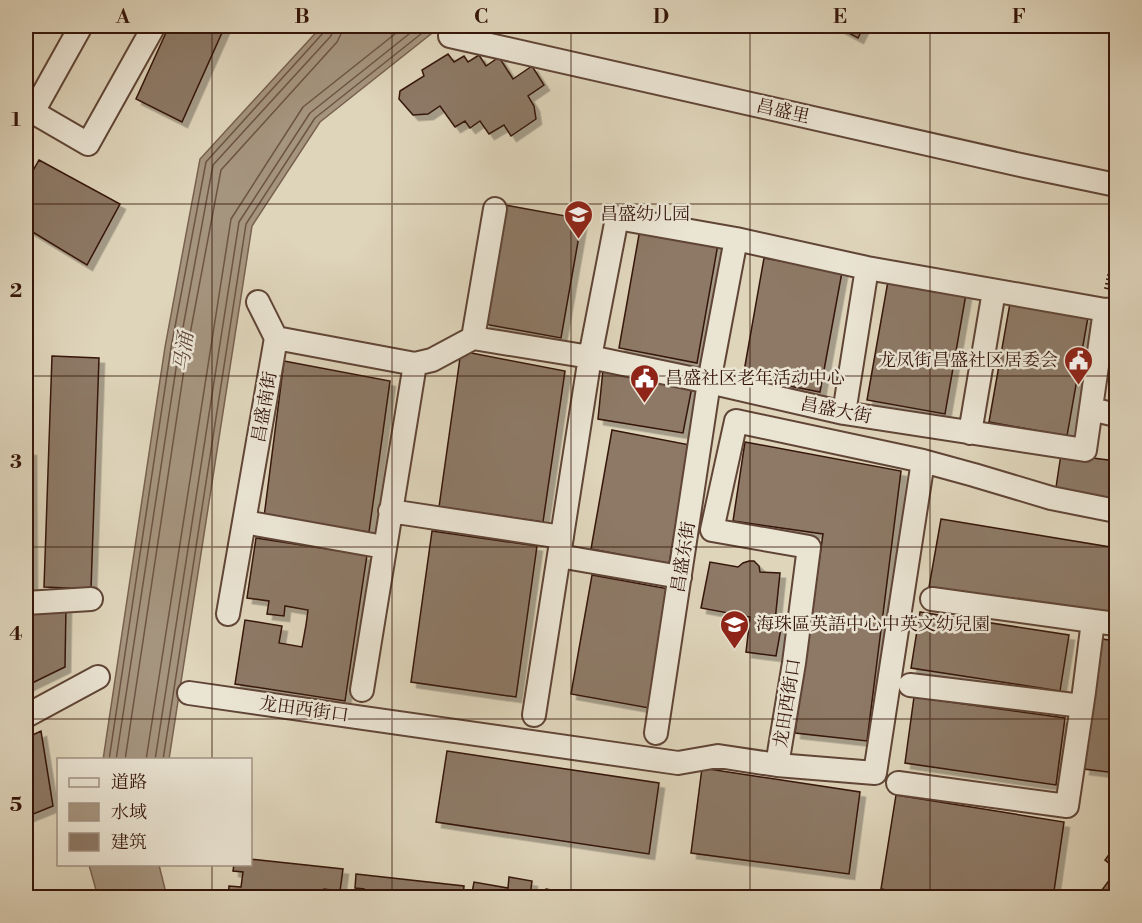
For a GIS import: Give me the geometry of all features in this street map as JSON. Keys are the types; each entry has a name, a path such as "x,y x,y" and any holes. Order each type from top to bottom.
{"street":[{"path":"81,26 29,110 88,144 154,26"},
{"name":"昌盛里","path":"450,36 1116,185"},
{"path":"473,338 495,209"},
{"path":"534,715 590,357 617,218 736,239 867,268 994,291 1109,304 1091,410 1116,415"},
{"name":"昌盛东街","path":"656,733 710,382 736,239"},
{"path":"844,413 867,268"},
{"path":"970,433 994,291"},
{"path":"258,302 276,338 423,362 473,338 590,357"},
{"name":"昌盛南街","path":"228,614 276,338"},
{"name":"昌盛大街","path":"590,357 844,413 1085,450 1091,410"},
{"path":"362,690 390,511 423,362"},
{"name":"龙田西街口","path":"189,693 678,763 718,756 777,765 794,663 809,547 712,530 736,421 923,461 1051,498 1116,511"},
{"path":"777,765 875,773 923,461"},
{"path":"390,511 560,546 680,577"},
{"path":"244,522 384,547"},
{"path":"26,603 91,599"},
{"path":"932,599 1116,624"},
{"path":"898,783 1067,806 1094,621"},
{"path":"26,716 98,677"},
{"path":"910,684 1082,706"}],"path":[{"path":"1109,304 1116,243"}],"water":[{"name":"马涌","path":"322,26 441,26 320,122 252,226 169,758 103,758 165,347 200,159"},
{"path":"89,866 159,866 167,897 98,897"}],"building":[{"path":"169,26 225,26 182,122 136,99"},
{"path":"836,26 864,26 858,38"},
{"path":"448,54 454,62 464,56 468,62 479,55 486,66 499,57 513,79 532,66 544,85 528,96 534,106 536,119 511,136 504,125 489,134 480,121 470,128 465,121 455,127 440,106 428,114 413,115 399,99 400,91 424,76 422,70"},
{"path":"39,160 120,204 87,265 26,228 26,183"},
{"path":"505,205 582,219 561,338 484,324"},
{"path":"640,229 718,244 697,363 619,348"},
{"path":"764,258 842,272 820,392 743,377"},
{"path":"888,281 966,294 945,414 867,400"},
{"path":"1010,303 1088,317 1067,436 989,422"},
{"path":"461,351 565,371 543,522 439,507"},
{"path":"52,356 99,358 91,589 44,587"},
{"path":"284,361 390,381 369,532 264,517"},
{"name":"昌盛社区老年活动中心","path":"603,370 692,387 683,433 598,419"},
{"path":"612,430 690,445 669,564 591,549"},
{"path":"745,442 901,471 867,741 795,733 823,534 733,521"},
{"path":"26,450 31,450 32,586 26,586"},
{"path":"1061,454 1116,461 1116,502 1055,494"},
{"path":"941,519 1116,548 1116,613 929,587"},
{"path":"432,531 537,546 516,697 411,682"},
{"path":"256,538 367,555 345,701 235,684 245,620 282,626 279,643 302,647 306,625 308,610 285,606 284,616 267,614 269,601 247,598"},
{"path":"754,561 759,566 760,572 780,573 775,621 782,623 776,656 746,652 750,617 701,608 710,562 738,567"},
{"path":"592,575 669,589 649,708 571,694"},
{"path":"66,606 65,667 26,686 26,610"},
{"path":"920,612 1069,635 1060,691 911,668"},
{"path":"1102,639 1116,641 1116,773 1084,769"},
{"path":"914,697 1065,718 1056,785 905,763"},
{"path":"41,731 53,806 26,817 26,738"},
{"path":"447,751 659,783 649,854 436,822"},
{"path":"702,768 860,792 849,874 691,853"},
{"path":"896,795 1064,822 1053,898 932,898 881,889"},
{"path":"1116,845 1116,869 1105,860"},
{"path":"252,859 343,869 340,891 324,889 323,898 228,898 229,886 241,887 243,872 233,871 234,866 252,866"},
{"path":"1116,871 1116,898 1096,898"},
{"path":"356,874 464,886 463,898 363,898 364,889 355,888"},
{"path":"509,877 532,881 530,896 539,898 471,898 474,882 508,888"},
{"path":"546,889 562,892 561,898 542,898"}],"place":[{"name":"昌盛幼儿园","path":"579,240"},
{"name":"龙凤街昌盛社区居委会","path":"1079,386"},
{"name":"昌盛社区老年活动中心","path":"644,404"},
{"name":"海珠區英語中心中英文幼兒園","path":"735,650"}]}
